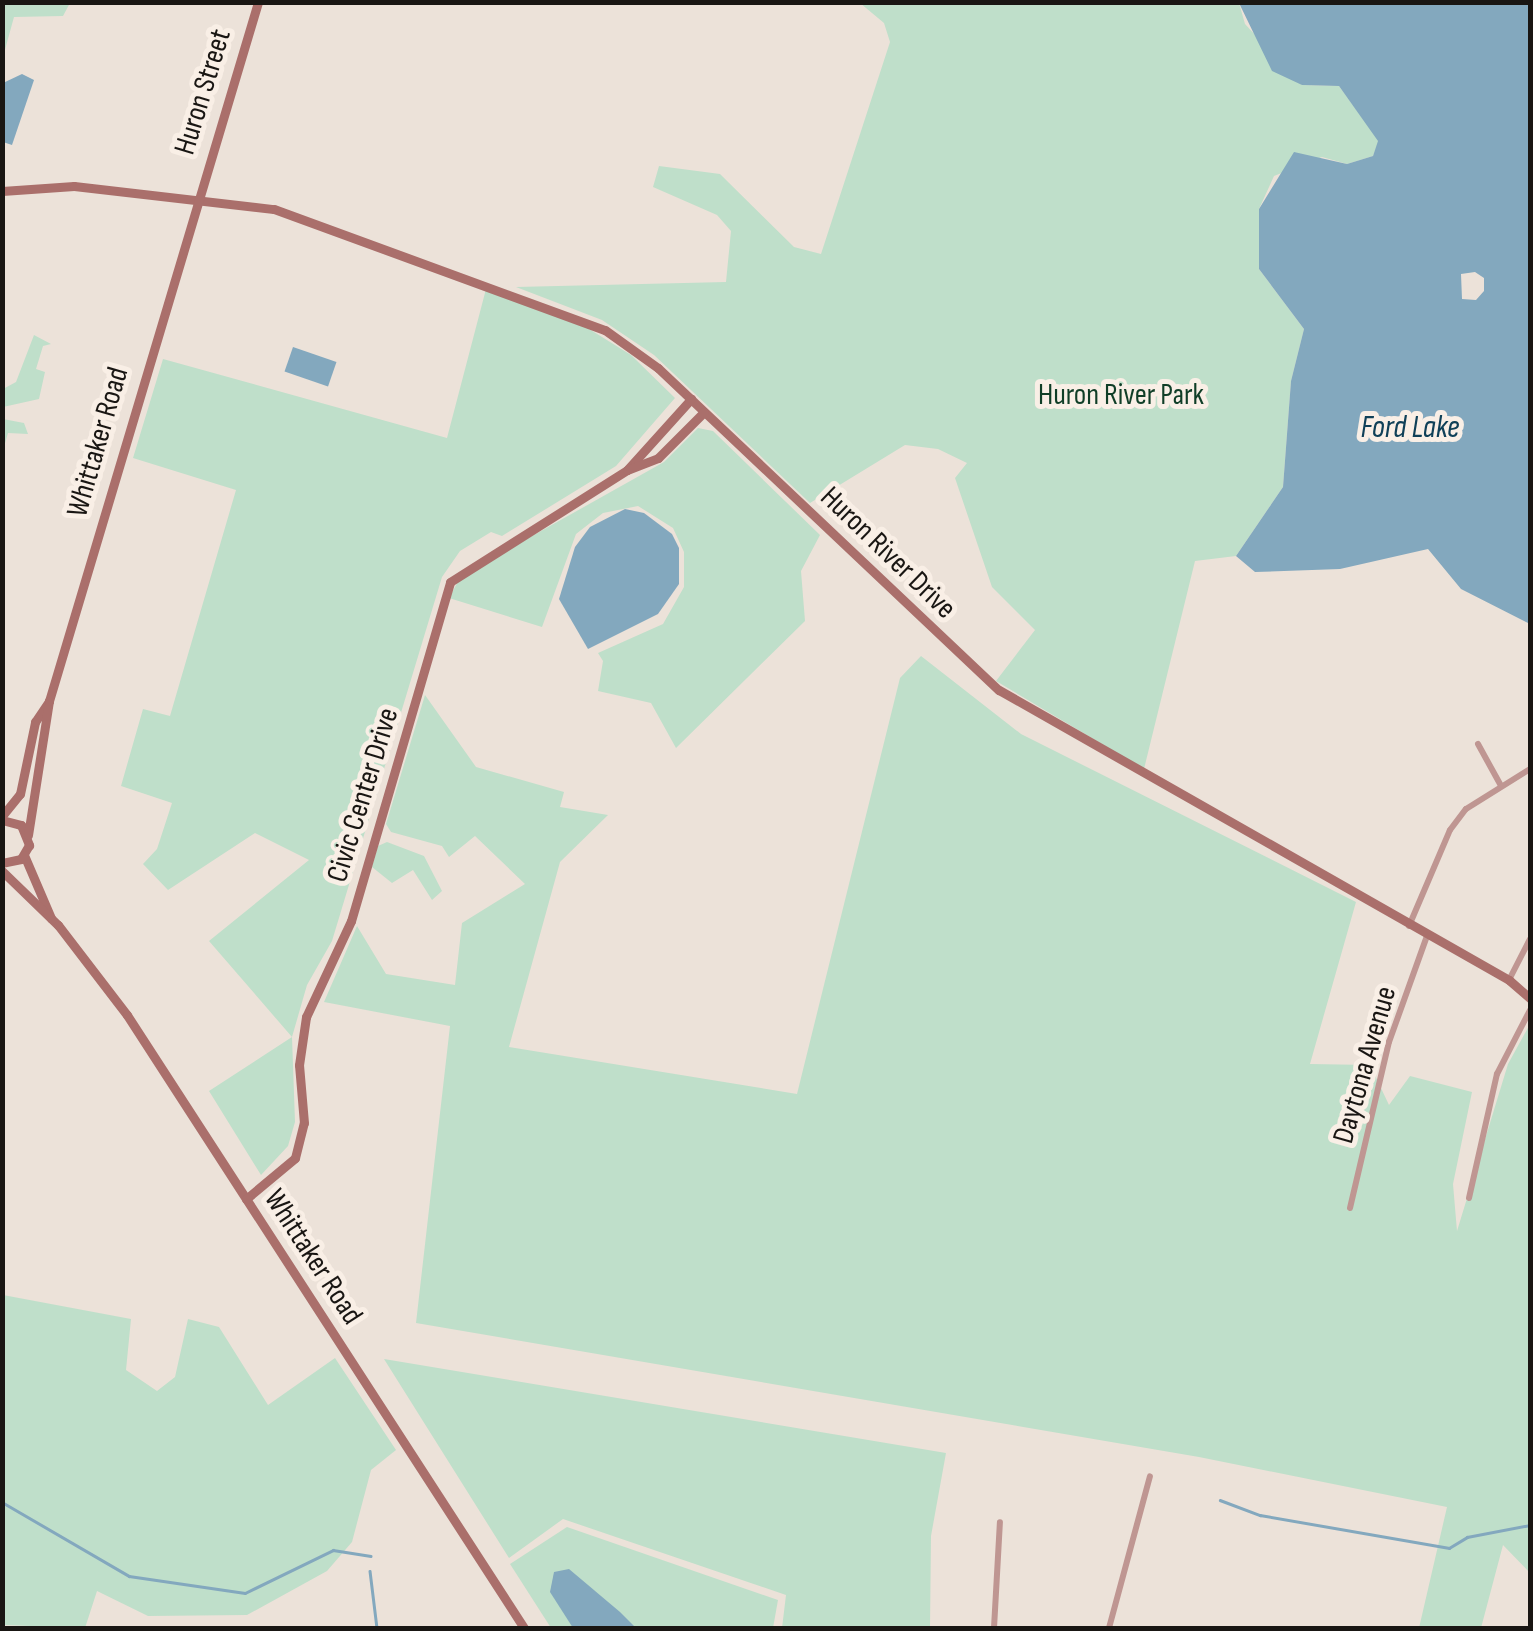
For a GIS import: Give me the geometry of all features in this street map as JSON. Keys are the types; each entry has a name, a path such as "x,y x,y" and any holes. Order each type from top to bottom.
{"main road":[{"name":"Huron Street","path":"197,197 258,2"},
{"name":"Huron River Drive","path":"2,191 74,186 197,197 303,218 574,316 632,347 999,690 1509,980 1530,998"},
{"name":"Whittaker Road","path":"197,197 48,701 24,855 52,918 127,1015 524,1628"},
{"name":"Civic Center Drive","path":"627,470 691,399"},
{"name":"Civic Center Drive","path":"246,1199 296,1158 304,1123 298,1065 306,1018 352,920 450,582 627,470 658,458 704,412"},
{"name":"Whittaker Road","path":"2,818 20,794 35,722 48,701"},
{"path":"2,818 21,825 28,835"},
{"path":"2,863 24,855"},
{"name":"Whittaker Road","path":"2,871 23,898 52,918"}],"street":[{"path":"1478,744 1500,784"},
{"path":"1409,926 1450,830 1500,784 1530,769"},
{"name":"Daytona Avenue","path":"1350,1208 1390,1042 1427,936"},
{"path":"1509,980 1530,939"},
{"path":"1469,1198 1497,1074 1530,1010"},
{"path":"1109,1628 1150,1476"},
{"path":"994,1628 1000,1522"}],"green space":[{"path":"3,2 70,3 63,16 14,17 3,57"},
{"name":"Huron River Park","path":"860,3 1239,3 1245,24 1302,85 1339,86 1379,141 1373,156 1347,164 1322,157 1274,176 1259,209 1259,269 1304,329 1291,381 1283,487 1236,556 1195,561 1144,769 996,681 1035,630 992,587 955,478 967,463 938,449 905,445 810,503 654,355 602,320 516,287 726,282 731,231 717,215 653,187 659,166 720,174 794,247 821,254 890,42 884,23"},
{"path":"486,289 573,319 631,355 675,398 616,466 502,536 491,532 460,551 442,577 332,941 307,985 292,1037 209,941 309,860 255,833 168,890 143,864 157,849 172,803 121,786 143,709 170,716 236,490 133,458 163,359 447,438"},
{"path":"34,335 51,344 43,346 36,369 45,372 39,399 3,407 3,389 16,382"},
{"path":"3,419 24,423 28,434 8,433 3,450"},
{"path":"698,428 713,431 820,535 801,571 805,621 676,748 651,703 598,691 603,661 598,653 663,624 684,587 684,552 673,528 638,506 603,513 576,534 542,627 449,598 461,576 664,462"},
{"path":"921,656 1021,734 1356,902 1310,1064 1370,1065 1389,1105 1410,1076 1472,1092 1453,1184 1457,1231 1508,1064 1530,1024 1530,1573 1503,1545 1481,1628 1419,1628 1447,1507 1199,1457 416,1323 450,1026 324,1002 357,926 386,974 455,985 462,923 525,884 475,836 449,857 442,846 391,832 386,824 425,695 476,767 564,792 560,807 608,815 560,862 509,1047 797,1094 900,678"},
{"path":"387,842 424,856 442,891 432,900 413,870 392,883 372,867 378,846"},
{"path":"292,1037 295,1122 288,1146 261,1175 209,1091"},
{"path":"3,1295 131,1319 126,1370 157,1391 175,1377 188,1319 219,1327 268,1405 335,1358 396,1450 371,1470 352,1542 327,1571 247,1615 148,1616 97,1591 85,1628 3,1625"},
{"path":"384,1359 946,1453 931,1536 930,1628 782,1628 786,1595 563,1519 509,1558"},
{"path":"567,1527 778,1600 773,1628 551,1628 510,1564"}],"water":[{"name":"Ford Lake","path":"1239,3 1530,3 1530,624 1461,589 1428,549 1340,569 1255,572 1236,556 1283,487 1291,381 1304,329 1259,269 1259,209 1294,152 1347,164 1373,156 1378,141 1339,86 1302,85 1272,71","holes":["1475,272 1484,278 1484,291 1476,300 1462,299 1461,274"]},
{"path":"22,74 34,80 12,145 3,142 3,83"},
{"path":"293,347 336,362 328,387 285,372"},
{"path":"625,509 644,513 672,534 679,548 679,584 658,614 588,649 559,599 575,547 590,527"},
{"path":"569,1569 636,1628 573,1628 550,1592 554,1572"}],"waterway":[{"path":"1220,1500 1260,1515 1449,1548 1467,1537 1530,1525"},
{"path":"2,1502 129,1576 245,1593 333,1550 371,1556"},
{"path":"370,1571 377,1628"}]}
